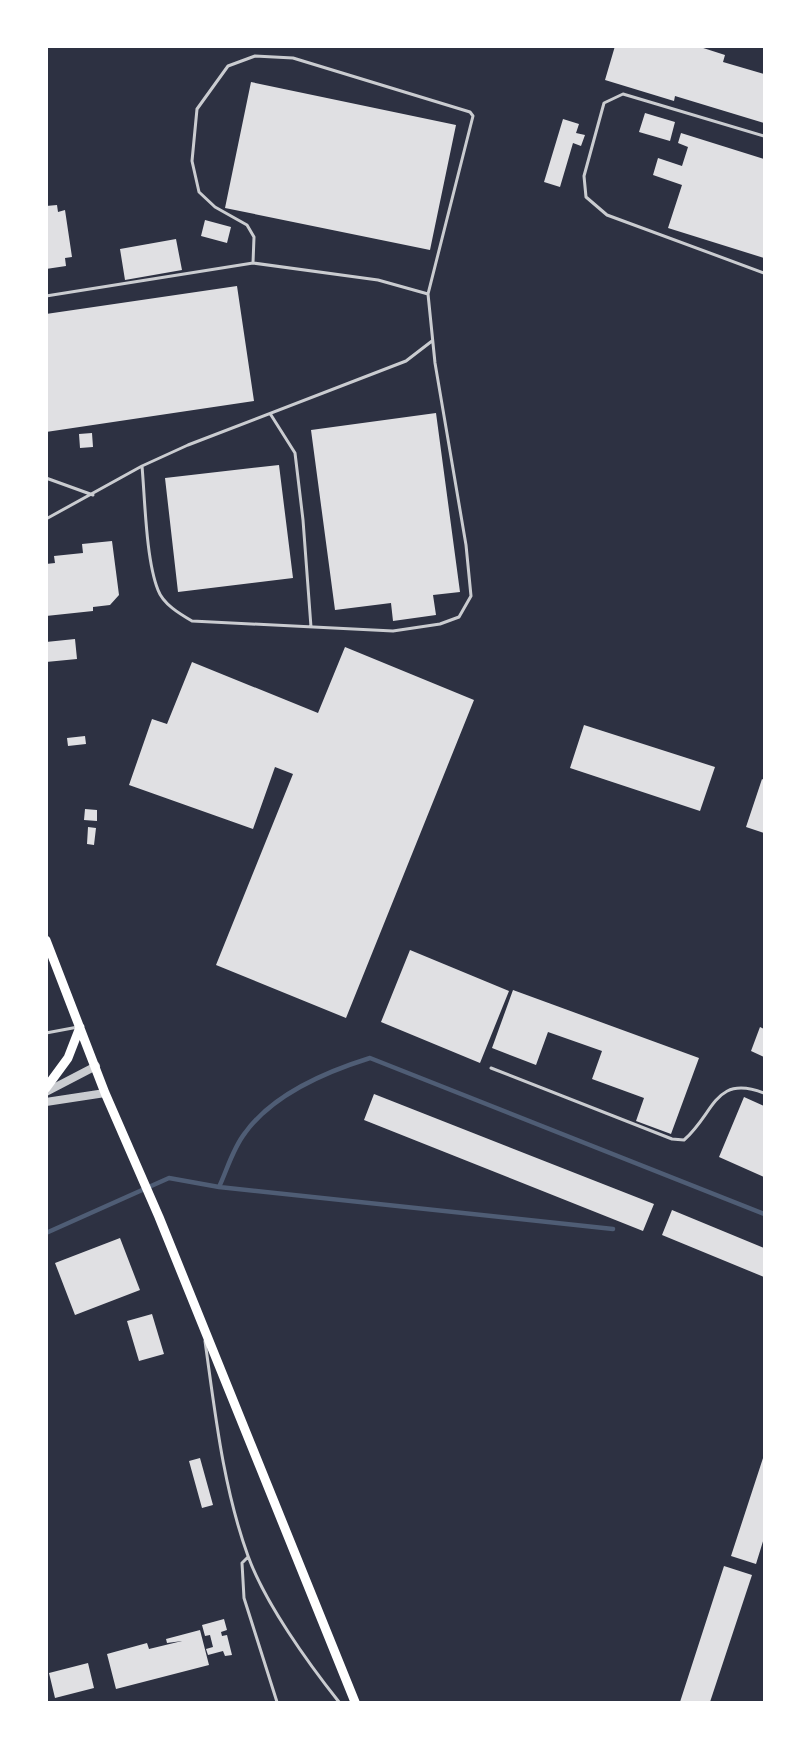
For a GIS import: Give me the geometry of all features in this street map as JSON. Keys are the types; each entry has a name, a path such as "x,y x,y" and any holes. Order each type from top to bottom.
{"main road":[{"path":"46,940 105,1093 140,1170 355,1702"},
{"path":"46,1088 68,1058 80,1027"}],"street":[{"path":"46,1092 96,1066"},
{"path":"46,1102 105,1093"}],"lane":[{"path":"142,466 150,551 158,592 175,610 192,621 393,631 440,624 459,617 471,596 466,545 432,341 428,294 473,116 470,112 293,58 255,56 228,66 197,109 192,161 199,192 215,207 247,225 254,237 253,263"},
{"path":"765,136 623,94 604,103 584,176 586,197 608,215 765,273"},
{"path":"46,296 253,263 378,279 428,294"},
{"path":"46,519 142,466 188,445 271,415 406,361 432,341"},
{"path":"271,415 295,453 303,520 311,628"},
{"path":"46,478 93,495"},
{"path":"46,1033 80,1027"},
{"path":"490,1068 672,1139 684,1140 696,1130 723,1091 734,1087 748,1087 765,1093"},
{"path":"203,1324 216,1424 235,1512 248,1557 270,1599 310,1664 339,1702"},
{"path":"248,1557 242,1563 244,1598 277,1702"}],"building":[{"path":"615,46 697,46 725,55 723,62 764,74 764,123 675,96 674,101 605,80"},
{"path":"251,82 456,125 430,250 225,208"},
{"path":"645,113 675,122 670,141 639,132"},
{"path":"563,119 579,124 576,133 585,135 581,146 573,143 560,187 544,182"},
{"path":"681,133 764,159 764,258 668,228 682,185 653,175 658,158 682,166 688,147 678,143"},
{"path":"57,205 58,212 65,210 72,257 65,258 66,266 46,269 46,206"},
{"path":"205,220 231,227 227,243 201,236"},
{"path":"176,239 182,270 125,280 120,249"},
{"path":"237,286 254,401 46,432 46,314"},
{"path":"436,413 460,592 433,595 436,615 393,621 391,603 335,610 311,430"},
{"path":"92,433 93,447 80,448 79,434"},
{"path":"279,465 293,578 178,592 165,478"},
{"path":"112,541 119,595 110,605 93,607 93,611 46,616 46,564 55,563 54,556 83,553 82,544"},
{"path":"75,639 77,659 46,662 46,642"},
{"path":"345,647 474,700 346,1018 216,965 293,774 275,767 253,829 129,785 152,719 167,724 192,662 318,713"},
{"path":"584,725 715,767 700,811 570,768"},
{"path":"85,736 86,744 68,746 67,738"},
{"path":"762,779 764,780 764,833 746,827"},
{"path":"85,809 97,810 97,821 84,820"},
{"path":"88,827 96,828 94,845 87,844"},
{"path":"410,950 509,991 480,1063 381,1022"},
{"path":"513,990 699,1058 671,1134 636,1121 644,1098 592,1079 602,1051 548,1032 536,1065 492,1048"},
{"path":"760,1027 764,1029 764,1057 751,1051"},
{"path":"374,1094 654,1204 643,1231 364,1120"},
{"path":"744,1097 764,1106 764,1177 719,1157"},
{"path":"672,1210 764,1248 764,1277 662,1235"},
{"path":"120,1238 140,1290 75,1315 55,1263"},
{"path":"152,1314 164,1354 139,1361 127,1321"},
{"path":"764,1455 764,1538 756,1564 731,1556"},
{"path":"200,1458 213,1505 202,1508 189,1461"},
{"path":"724,1566 752,1575 710,1702 680,1702"},
{"path":"224,1619 227,1630 221,1632 222,1636 227,1635 232,1655 225,1656 223,1651 208,1655 206,1649 213,1647 210,1635 205,1636 202,1625"},
{"path":"200,1630 209,1665 116,1689 107,1654 147,1643 149,1649 182,1641 167,1643 166,1639"},
{"path":"88,1663 94,1688 55,1698 49,1673"}],"waterway":[{"path":"46,1233 169,1178 219,1187 241,1139 270,1107 301,1086 335,1070 370,1058 764,1214"},
{"path":"219,1187 613,1229"}]}
